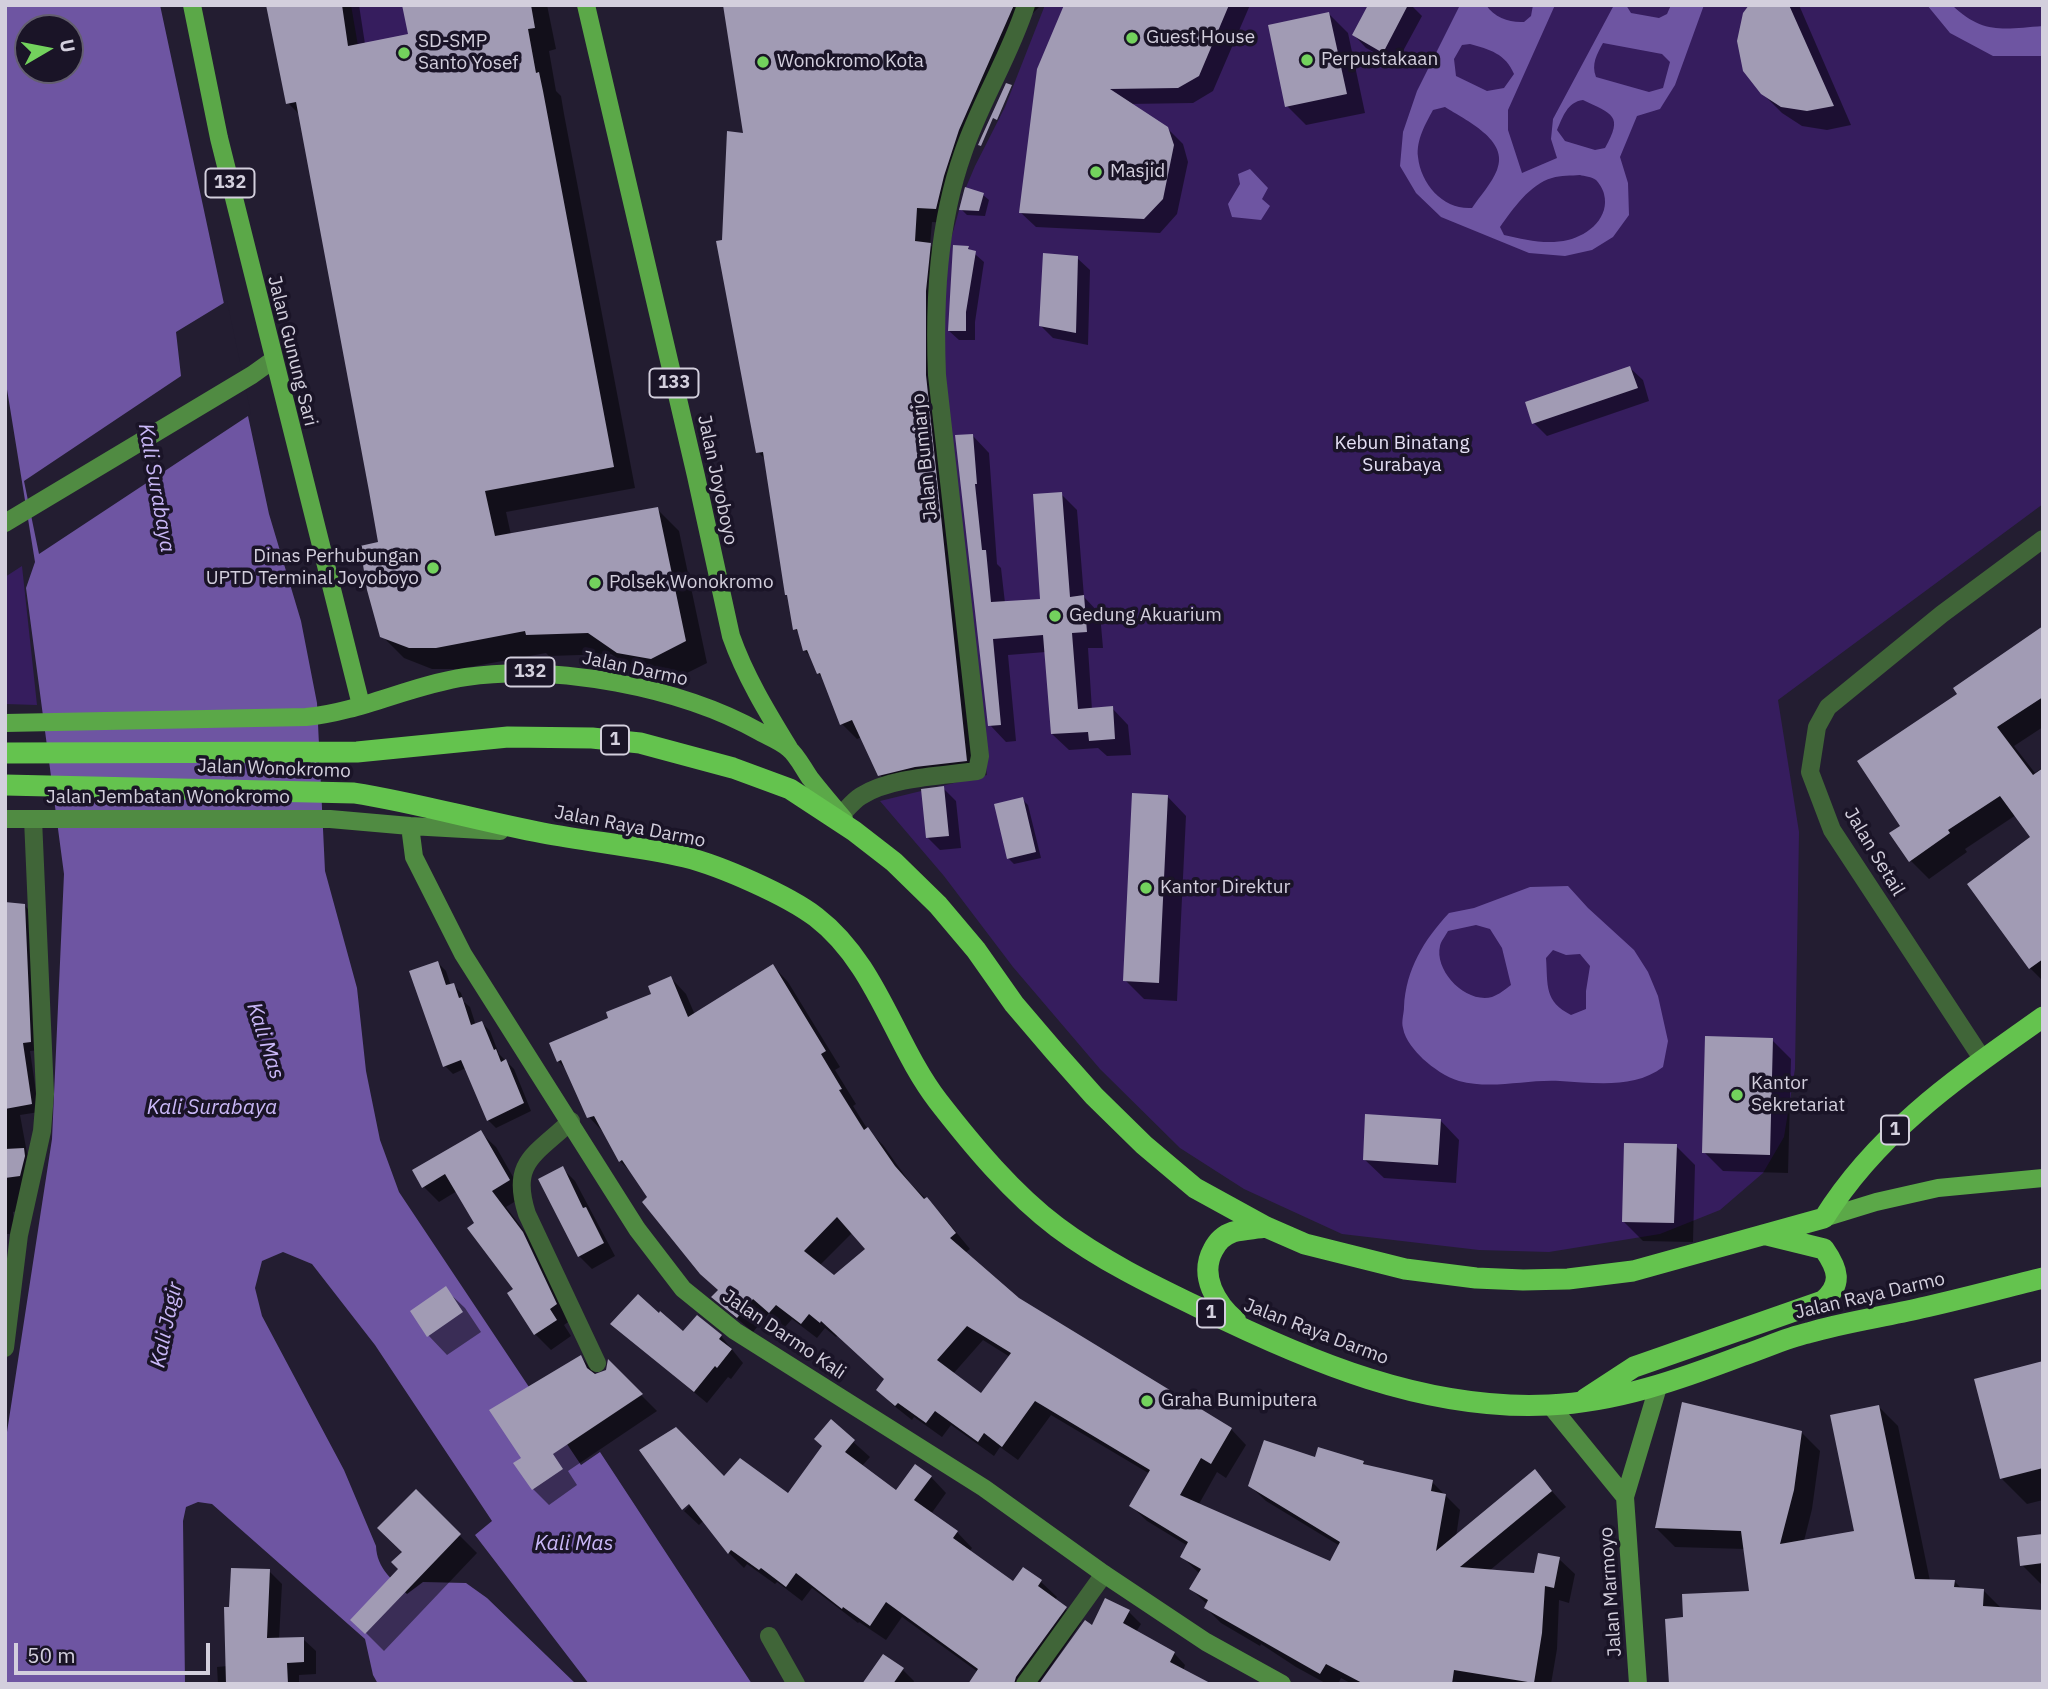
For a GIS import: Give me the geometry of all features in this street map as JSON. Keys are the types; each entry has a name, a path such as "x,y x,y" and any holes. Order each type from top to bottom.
{"highway":[{"name":"Jalan Wonokromo","path":"5,753 357,752 508,737 592,738 640,743 733,768 790,789 848,823"},
{"name":"Jalan Wonokromo","path":"5,785 354,793 409,802 538,832"},
{"name":"1","path":"848,823 894,862 938,905 976,950 1014,1004 1094,1096 1144,1145 1195,1188 1266,1227 1305,1244 1405,1269 1476,1278 1568,1279 1633,1271 1824,1218 1843,1187 1884,1140 1914,1113 2043,1017"},
{"name":"Jalan Raya Darmo","path":"538,832 688,858 766,888 816,917 841,942 862,970 934,1096 1017,1193 1055,1226 1147,1283 1284,1348 1367,1379 1451,1399 1484,1403 1550,1405 1620,1396 1658,1387 1805,1333 2043,1278"},
{"path":"1248,1332 1228,1314 1214,1295 1209,1280 1208,1259 1217,1242 1232,1233 1266,1227"},
{"path":"1582,1401 1634,1367 1823,1301 1833,1293 1837,1285 1836,1272 1824,1249 1762,1234"}],"main road":[{"name":"Jalan Gunung Sari","path":"192,5 219,138 361,705"},
{"name":"Jalan Joyoboyo","path":"586,5 731,636 739,661 789,748"},
{"path":"11,519 273,360"},
{"name":"Jalan Darmo","path":"361,705 427,685 466,677 525,672 587,678 700,705 742,722 789,748 848,823"},
{"name":"132","path":"5,723 306,717 340,712 361,705"},
{"name":"Jalan Jembatan Wonokromo","path":"5,819 330,819"},
{"name":"Jalan Raya Darmo","path":"330,819 410,827 538,832"},
{"name":"Jalan Darmo Kali","path":"410,827 415,857 463,954 637,1229 683,1289 735,1331 984,1488 1104,1574 1206,1642 1282,1684"},
{"path":"1824,1218 1876,1202 1938,1188 2043,1178"},
{"name":"Jalan Marmoyo","path":"1638,1684 1625,1497 1658,1387"},
{"path":"1550,1405 1625,1497"}],"street":[{"name":"Jalan Bumiarjo","path":"848,823 860,797 879,789 903,781 977,771 980,756 937,375 936,309 942,240 962,155 1026,5"},
{"name":"Jalan Setail","path":"1983,1060 1832,830 1810,772 1812,750 1817,727 1828,707 1942,614 2043,539"},
{"path":"5,1348 19,1235 42,1131 45,1094 41,819"},
{"path":"571,1121 524,1167 520,1179 521,1196 597,1363"},
{"path":"1025,1684 1104,1574"},
{"path":"769,1636 796,1684"}],"green space":[{"path":"351,5 435,5 440,32 358,46"},
{"name":"Kebun Binatang Surabaya","path":"1045,5 2043,5 2043,504 1778,700 1799,832 1795,1069 1784,1137 1763,1173 1720,1210 1660,1234 1549,1252 1479,1250 1342,1234 1244,1189 1180,1148 1100,1069 1013,967 944,876 880,801 987,775 941,368 948,250 964,192 1005,107"},
{"path":"22,566 37,705 5,704 5,577"}],"water":[{"name":"Kali Surabaya","path":"5,5 160,5 269,514 301,621 317,703 325,871 357,988 366,1071 380,1140 399,1192 581,1465 600,1452 752,1684 589,1684 475,1535 492,1521 375,1345 312,1264 283,1252 262,1261 255,1288 262,1316 344,1470 382,1567 407,1594 423,1582 466,1583 487,1598 576,1684 378,1684 373,1675 365,1639 212,1504 198,1502 186,1507 183,1521 185,1684 5,1684 5,1445 52,1139 64,874 26,588 35,562 5,377"},
{"path":"1460,5 1486,5 1498,16 1524,22 1531,16 1533,5 1555,5 1508,110 1508,130 1522,173 1557,158 1551,139 1553,119 1614,5 1626,5 1631,13 1659,18 1667,14 1671,5 1704,5 1675,85 1660,109 1637,116 1620,157 1628,183 1629,215 1613,237 1592,250 1565,256 1529,253 1441,217 1416,193 1400,166 1403,132 1417,91","holes":["1603,43 1662,54 1670,62 1663,88 1649,92 1596,77 1594,63","1462,45 1484,48 1502,57 1514,74 1504,88 1487,91 1456,76 1454,59","1583,100 1612,117 1614,129 1605,148 1595,150 1565,141 1557,130 1566,111","1445,107 1492,140 1499,159 1497,170 1472,208 1452,205 1429,186 1418,157 1422,132 1433,110","1580,175 1600,184 1605,202 1604,210 1596,224 1576,238 1552,242 1504,235 1500,227 1529,191 1544,181 1559,176"]},
{"path":"1927,5 1952,5 1963,15 1994,28 2043,26 2043,56 1993,56 1950,33"},
{"path":"1250,169 1268,188 1262,199 1270,206 1261,220 1232,217 1228,204 1240,184 1238,174"},
{"path":"1568,886 1634,950 1648,972 1658,996 1668,1041 1663,1067 1640,1079 1627,1082 1472,1084 1440,1072 1411,1045 1402,1026 1405,993 1418,956 1432,934 1449,913 1474,908 1530,887","holes":["1476,925 1490,929 1502,948 1511,985 1492,997 1482,998 1463,991 1447,975 1439,956 1441,944 1448,931","1553,950 1566,955 1580,954 1590,966 1586,1009 1571,1015 1562,1010 1552,998 1546,958"]}],"pier":[{"path":"227,301 251,414 39,554 24,481 181,376 176,332"}],"building":[{"path":"266,5 342,5 348,46 408,34 402,5 531,5 535,28 528,29 536,73 539,72 543,91 614,467 485,491 495,536 658,507 686,641 651,659 617,653 588,633 526,635 525,631 436,648 409,648 380,637 367,590 360,546 378,542 369,491 296,102 286,104"},
{"path":"723,5 1014,5 959,130 936,209 917,208 915,241 931,243 926,291 926,375 967,761 915,767 878,776 852,720 840,725 820,673 817,674 807,650 803,651 797,629 793,630 763,452 756,453 716,241 722,240 727,131 743,133"},
{"path":"1064,5 1229,5 1199,76 1178,88 1110,89 1168,127 1174,145 1163,199 1144,219 1019,213 1037,69"},
{"path":"1368,5 1408,5 1383,53 1352,35"},
{"path":"1749,5 1789,5 1834,106 1807,111 1781,107 1761,94 1743,71 1737,41 1743,13"},
{"name":"Perpustakaan","path":"1329,12 1347,94 1285,107 1268,25"},
{"path":"1006,83 1012,85 997,120 993,118 981,146 978,145 981,138"},
{"path":"965,187 984,193 979,211 959,210"},
{"path":"953,245 969,246 968,249 976,251 966,312 966,331 948,331"},
{"path":"1043,253 1078,256 1076,333 1039,326"},
{"path":"1630,366 1638,388 1532,424 1525,402"},
{"path":"973,434 982,550 986,550 991,602 1040,599 1033,494 1062,492 1070,597 1084,595 1087,632 1072,633 1078,709 1113,706 1115,739 1089,741 1088,732 1051,734 1043,635 993,639 1001,725 988,726 955,435"},
{"path":"2043,626 2043,697 1997,727 2033,775 2043,768 2043,959 2029,969 1967,884 2030,837 2000,796 1948,830 1950,833 1909,862 1889,833 1900,826 1857,761 1957,694 1953,688"},
{"path":"944,786 949,836 926,838 921,789"},
{"name":"Kantor Direktur","path":"1132,793 1168,795 1159,983 1123,981"},
{"path":"1023,797 1036,852 1007,859 994,804"},
{"path":"5,902 25,904 31,1042 23,1043 32,1104 5,1109"},
{"path":"438,961 446,985 454,983 459,998 462,997 471,1025 482,1021 501,1062 506,1059 524,1103 487,1121 461,1060 443,1067 409,971"},
{"path":"773,964 826,1051 821,1054 864,1130 868,1127 895,1166 924,1199 927,1197 956,1233 950,1238 1019,1298 1232,1428 1211,1464 1201,1458 1180,1495 1330,1561 1340,1542 1248,1486 1264,1440 1315,1457 1318,1447 1364,1461 1363,1464 1433,1480 1431,1491 1446,1494 1436,1551 1535,1469 1552,1491 1460,1567 1534,1573 1538,1553 1560,1557 1554,1588 1545,1586 1542,1633 1534,1683 1454,1670 1452,1684 1364,1684 1326,1664 1320,1674 1204,1608 1208,1600 1189,1589 1201,1569 1180,1557 1188,1542 1129,1506 1150,1470 1035,1401 1002,1447 984,1433 978,1442 935,1411 926,1423 898,1403 895,1406 876,1390 884,1379 821,1321 820,1323 809,1314 801,1324 776,1305 769,1313 753,1299 737,1318 711,1297 718,1290 700,1274 642,1202 647,1197 622,1160 619,1162 594,1116 587,1118 561,1060 557,1062 549,1043 608,1018 606,1012 651,994 648,986 671,976 688,1017","holes":["837,1217 865,1249 834,1275 804,1251","967,1326 1011,1353 981,1393 937,1360"]},
{"name":"Kantor Sekretariat","path":"1705,1036 1773,1038 1770,1155 1702,1153"},
{"path":"1365,1114 1441,1119 1438,1165 1363,1160"},
{"path":"481,1130 510,1180 492,1191 523,1232 557,1304 550,1309 557,1320 534,1335 507,1293 513,1289 467,1228 474,1223 445,1174 422,1188 412,1170"},
{"path":"1624,1143 1677,1144 1674,1223 1622,1222"},
{"path":"24,1148 25,1156 20,1176 5,1178 5,1149"},
{"path":"563,1166 604,1243 578,1257 538,1179"},
{"path":"446,1286 463,1312 427,1337 410,1311"},
{"path":"638,1294 683,1331 697,1315 722,1335 719,1339 732,1349 694,1392 610,1324"},
{"path":"581,1355 587,1368 595,1374 606,1370 608,1359 643,1394 553,1454 563,1469 532,1490 513,1463 521,1458 489,1410"},
{"path":"2043,1361 2043,1468 2000,1479 1974,1379"},
{"path":"1682,1402 1802,1431 1794,1490 1780,1544 1854,1531 1830,1415 1879,1405 1915,1579 1955,1580 1954,1587 1984,1589 1983,1606 2043,1610 2043,1684 1669,1684 1665,1619 1683,1617 1682,1594 1749,1591 1741,1531 1655,1528"},
{"path":"831,1419 855,1440 845,1452 896,1490 915,1464 932,1476 914,1500 958,1531 953,1538 1013,1581 1023,1567 1042,1580 1038,1586 1067,1607 1016,1677 1014,1684 968,1684 978,1669 886,1602 870,1626 843,1607 842,1609 796,1573 786,1587 731,1550 728,1554 689,1504 682,1510 639,1450 676,1427 724,1476 740,1458 788,1493 822,1446 814,1439"},
{"path":"416,1489 461,1534 365,1634 350,1620 398,1569 391,1562 402,1552 377,1528"},
{"path":"2043,1534 2043,1563 2020,1566 2017,1537"},
{"path":"231,1568 270,1569 267,1638 304,1637 304,1662 287,1663 288,1684 226,1684 224,1607 229,1607"},
{"path":"1105,1598 1130,1610 1123,1623 1175,1652 1170,1662 1212,1684 1039,1684 1085,1620 1092,1625"},
{"path":"883,1654 904,1668 893,1684 862,1684"}],"place":[{"name":"Guest House","path":"1132,38"},
{"name":"SD-SMP Santo Yosef","path":"404,53"},
{"name":"Perpustakaan","path":"1307,60"},
{"name":"Wonokromo Kota","path":"763,62"},
{"name":"Masjid","path":"1096,172"},
{"name":"Dinas Perhubungan UPTD Terminal Joyoboyo","path":"433,568"},
{"name":"Polsek Wonokromo","path":"595,583"},
{"name":"Gedung Akuarium","path":"1055,616"},
{"name":"Kantor Direktur","path":"1146,888"},
{"name":"Kantor Sekretariat","path":"1737,1095"},
{"name":"Graha Bumiputera","path":"1147,1401"}],"water label":[{"name":"Kali Mas","path":"265,1041"},
{"name":"Kali Jagir","path":"167,1325"},
{"name":"Kali Mas","path":"574,1544"}]}
